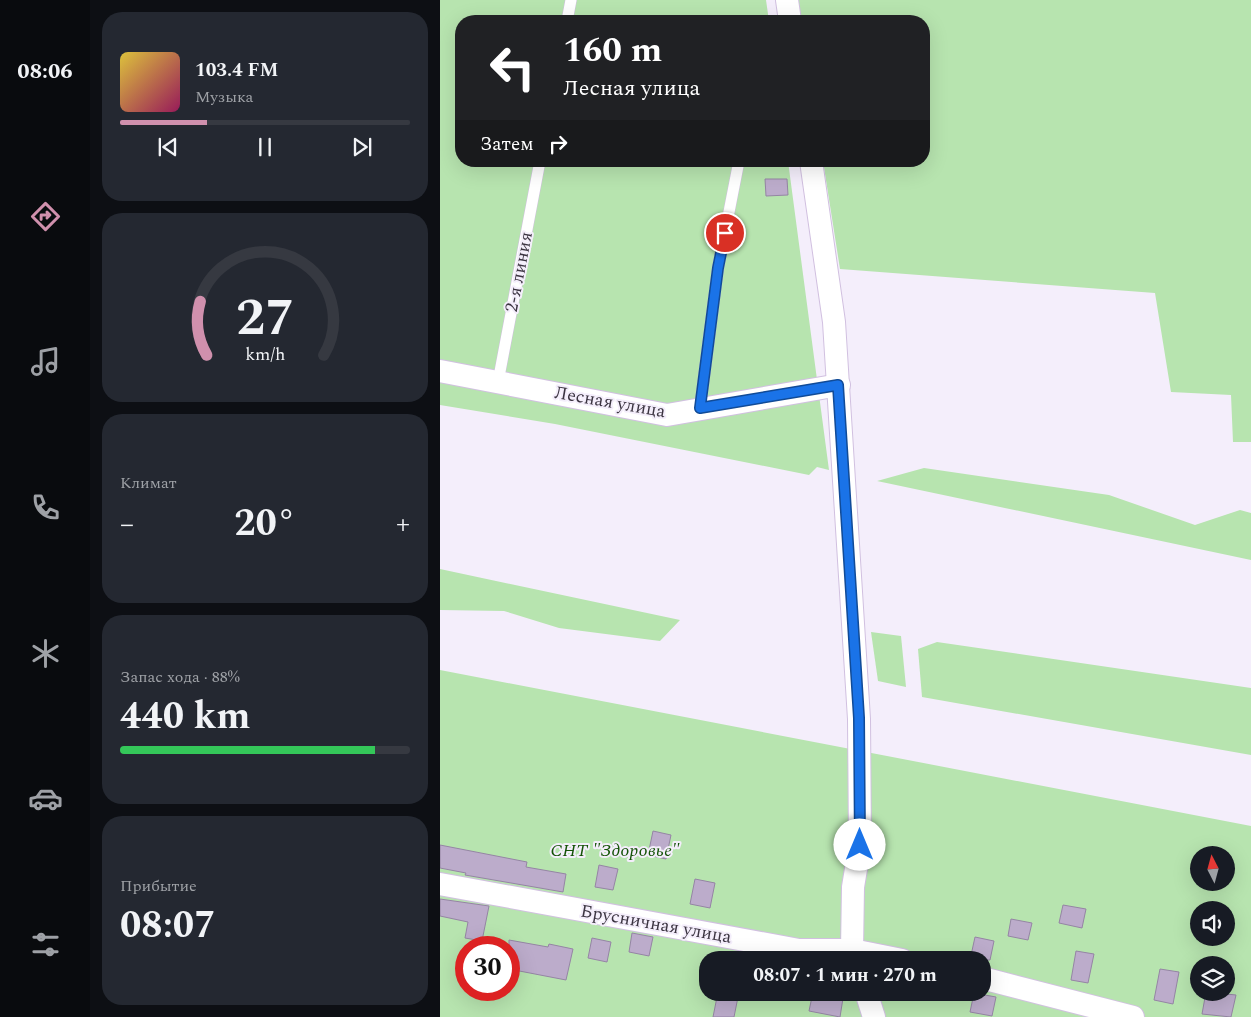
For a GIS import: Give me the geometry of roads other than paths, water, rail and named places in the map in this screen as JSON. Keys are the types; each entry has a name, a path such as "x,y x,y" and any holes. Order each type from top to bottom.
{"street":[{"path":"787,0 789,15"},
{"path":"812,167 834,322 859,718 860,845 852,887 854,951"},
{"name":"Лесная улица","path":"440,371 667,415 838,385"},
{"name":"Брусничная улица","path":"440,884 810,951"},
{"path":"991,980 1133,1017"},
{"path":"869,1001 874,1017"}],"lane":[{"path":"568,15 571,0"},
{"name":"2-я линия","path":"498,382 539,167"},
{"path":"700,408 718,268 738,167"}],"park label":[{"name":"СНТ \"Здоровье\"","path":"615,850"}]}
